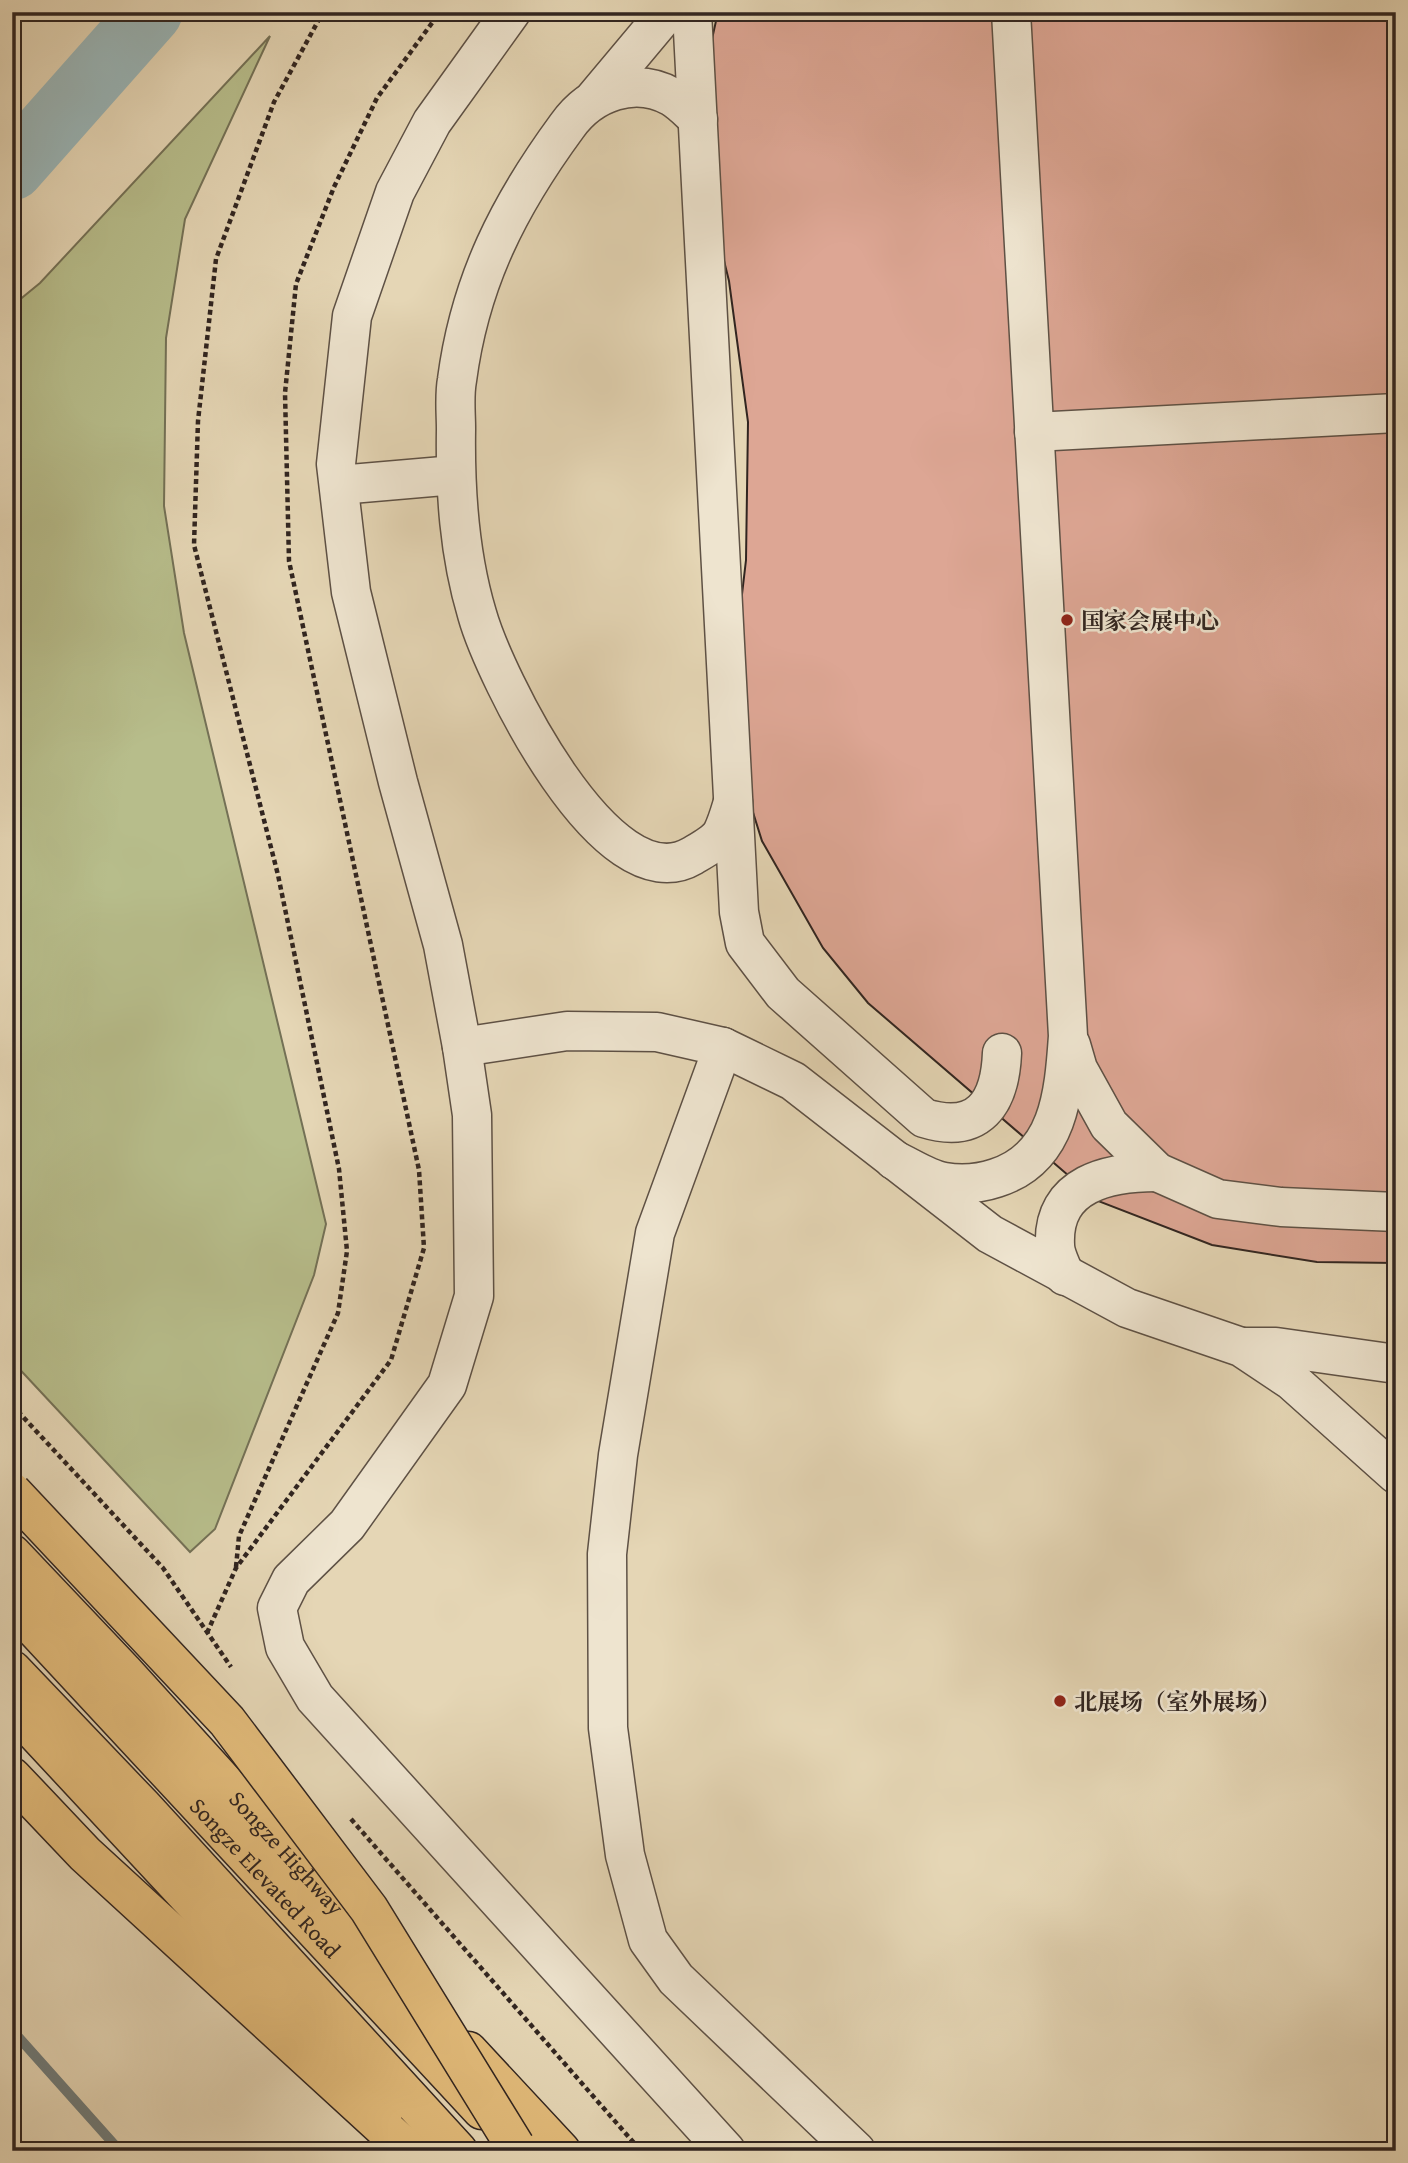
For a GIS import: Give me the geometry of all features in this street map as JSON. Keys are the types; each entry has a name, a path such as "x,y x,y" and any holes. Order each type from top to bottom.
{"main road":[{"path":"12,1492 228,1721 369,1909 517,2149"},
{"name":"Songze Highway","path":"12,1554 123,1671 561,2151"},
{"name":"Songze Elevated Road","path":"12,1604 517,2149"},
{"name":"Songze Elevated Road","path":"12,1670 143,1807 458,2151"},
{"path":"24,1719 424,2151"},
{"path":"12,1777 85,1854 409,2151"}],"street":[{"path":"511,12 432,122 395,192 352,316 337,464 351,592 398,782 443,945 462,1047 472,1115 474,1296 447,1385 347,1525 291,1580 277,1608 285,1647 314,1698 726,2151"},
{"path":"667,12 595,98 575,114 527,180 501,229 476,293 456,381 455,475 463,561 477,617 498,673 521,719 564,782 608,834 636,855 659,864 685,860 720,835 733,802"},
{"path":"692,12 738,912 745,943 758,964 783,993 924,1118 942,1124 972,1119 992,1101 1001,1080 1002,1053"},
{"path":"894,1160 941,1182 976,1184 1015,1172 1043,1147 1058,1116 1068,1036 1010,12"},
{"path":"595,98 622,88 652,88 674,98 698,119"},
{"path":"1034,432 1396,413"},
{"path":"339,485 455,475"},
{"path":"462,1047 567,1031 657,1032 723,1047 793,1081 990,1234 1127,1308 1241,1347 1292,1381 1396,1474"},
{"path":"1068,1036 1078,1069 1110,1125 1157,1172 1218,1199 1281,1207 1396,1212"},
{"path":"723,1047 654,1233 618,1455 607,1554 608,1728 625,1855 648,1940 676,1979 856,2151"},
{"path":"1065,1276 1055,1247 1058,1220 1074,1193 1100,1177 1124,1172 1157,1172"},
{"path":"1241,1347 1276,1347 1392,1367"}],"path":[{"path":"236,1567 239,1536 338,1313 347,1251 339,1168 287,916 194,545 198,421 216,259 274,102 323,12"},
{"path":"207,1633 236,1567 345,1426 391,1360 424,1248 419,1170 289,561 285,393 296,284 334,187 377,98 440,12"},
{"path":"12,1405 163,1568 237,1676"},
{"path":"348,1815 641,2151"}],"green space":[{"path":"270,36 185,219 166,338 164,506 184,633 326,1224 314,1275 215,1529 190,1552 12,1361 12,306 40,283"}],"building":[{"name":"国家会展中心","path":"718,12 1396,12 1396,1263 1317,1262 1212,1245 1098,1201 868,1003 823,948 762,841 735,755 732,680 746,560 748,422 729,281 707,192 708,57"}],"waterway":[{"path":"12,169 151,12"},
{"path":"12,2030 120,2151"}],"place":[{"name":"国家会展中心","path":"1067,620"},
{"name":"北展场（室外展场）","path":"1060,1701"}]}
